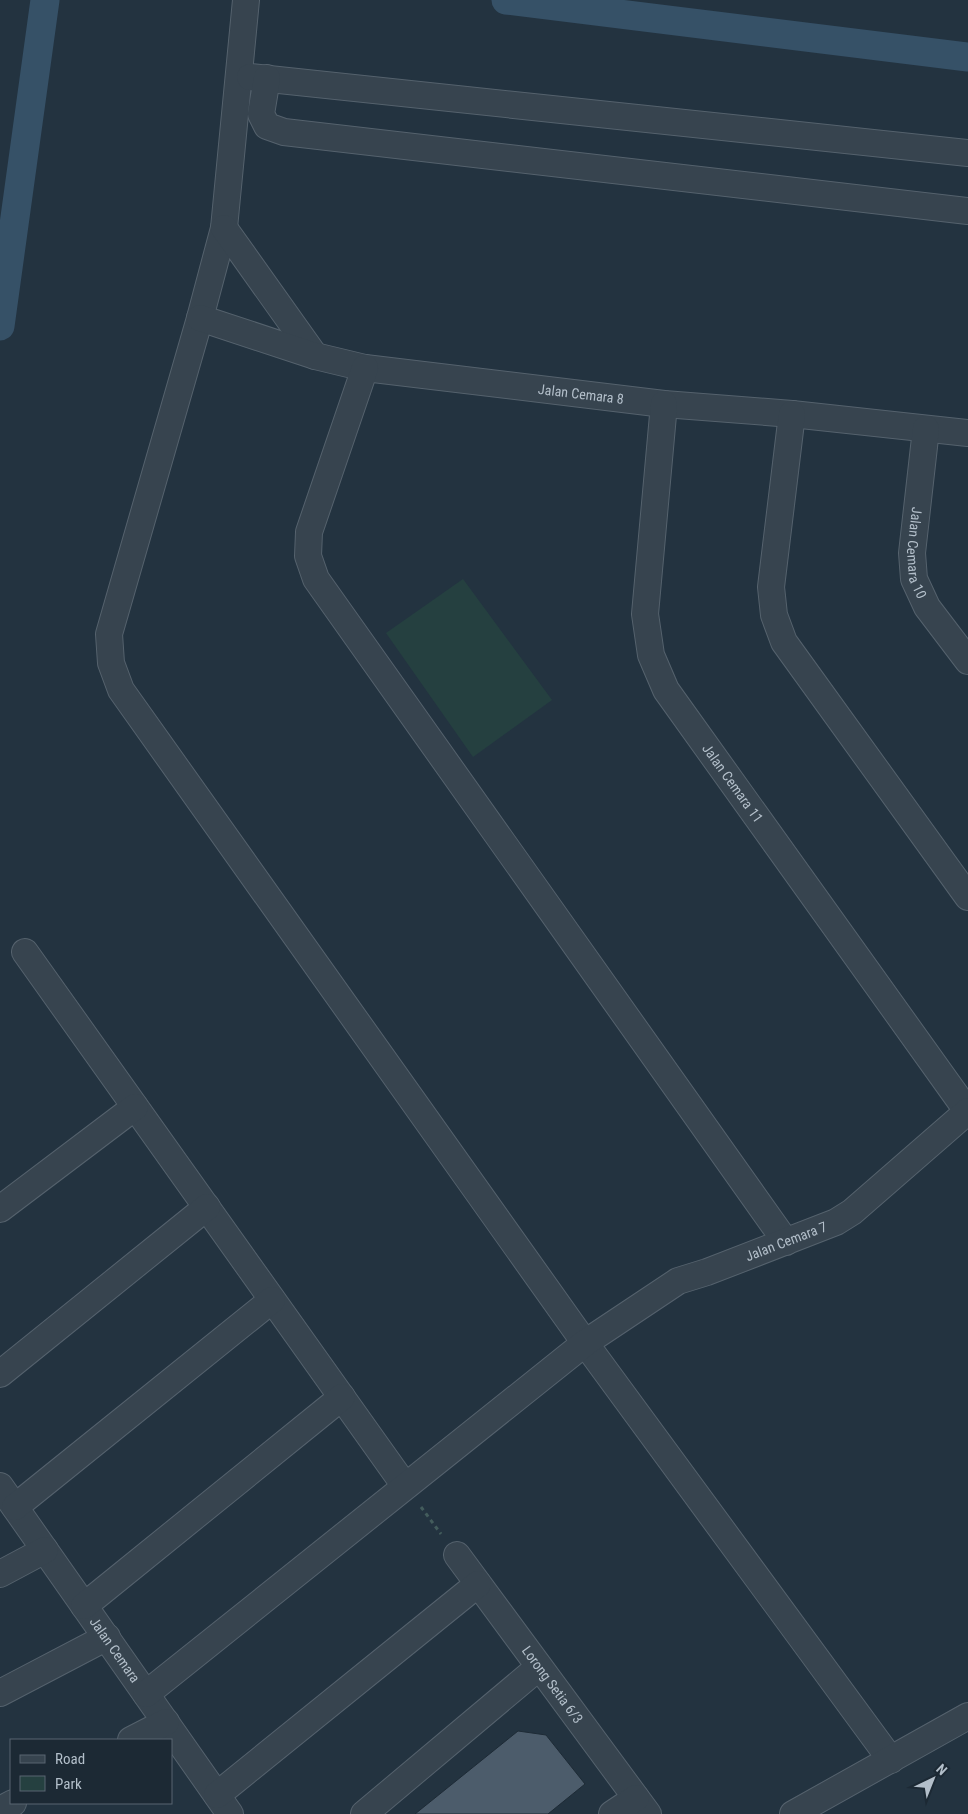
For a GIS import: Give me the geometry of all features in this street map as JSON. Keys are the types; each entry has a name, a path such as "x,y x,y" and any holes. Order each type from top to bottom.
{"street":[{"path":"246,0 224,228 109,634 111,663 121,690 585,1343 891,1760"},
{"path":"239,76 968,153"},
{"path":"267,78 261,114 267,126 284,132 968,211"},
{"path":"224,228 315,356"},
{"name":"Jalan Cemara 8","path":"200,318 315,356 365,368 664,404 792,414 968,432"},
{"path":"365,368 309,532 308,556 316,579 786,1242"},
{"name":"Jalan Cemara 11","path":"664,404 645,614 651,655 666,690 968,1112"},
{"path":"792,414 771,587 774,615 784,642 968,897"},
{"name":"Jalan Cemara 10","path":"926,429 912,553 914,579 927,607 968,661"},
{"path":"25,952 405,1486"},
{"path":"0,1209 135,1107"},
{"name":"Jalan Cemara 7","path":"146,1694 585,1343 678,1281 836,1222 852,1212 968,1112"},
{"path":"0,1374 207,1207"},
{"path":"15,1508 272,1300"},
{"path":"84,1606 342,1397"},
{"name":"Jalan Cemara","path":"0,1486 224,1804"},
{"path":"0,1574 45,1550"},
{"name":"Lorong Setia 6/3","path":"457,1555 642,1806"},
{"path":"224,1804 478,1584"},
{"path":"0,1693 107,1637"},
{"path":"364,1814 539,1667"},
{"path":"793,1814 968,1716"},
{"path":"133,1739 166,1722"},
{"path":"0,1810 11,1804"},
{"path":"612,1814 642,1806"}],"path":[{"path":"405,1486 457,1555"}],"green space":[{"path":"463,579 552,700 473,757 386,633"}],"building":[{"path":"518,1731 546,1735 585,1784 548,1814 415,1814"}],"waterway":[{"path":"0,326 45,0"},
{"path":"506,0 968,57"}]}
